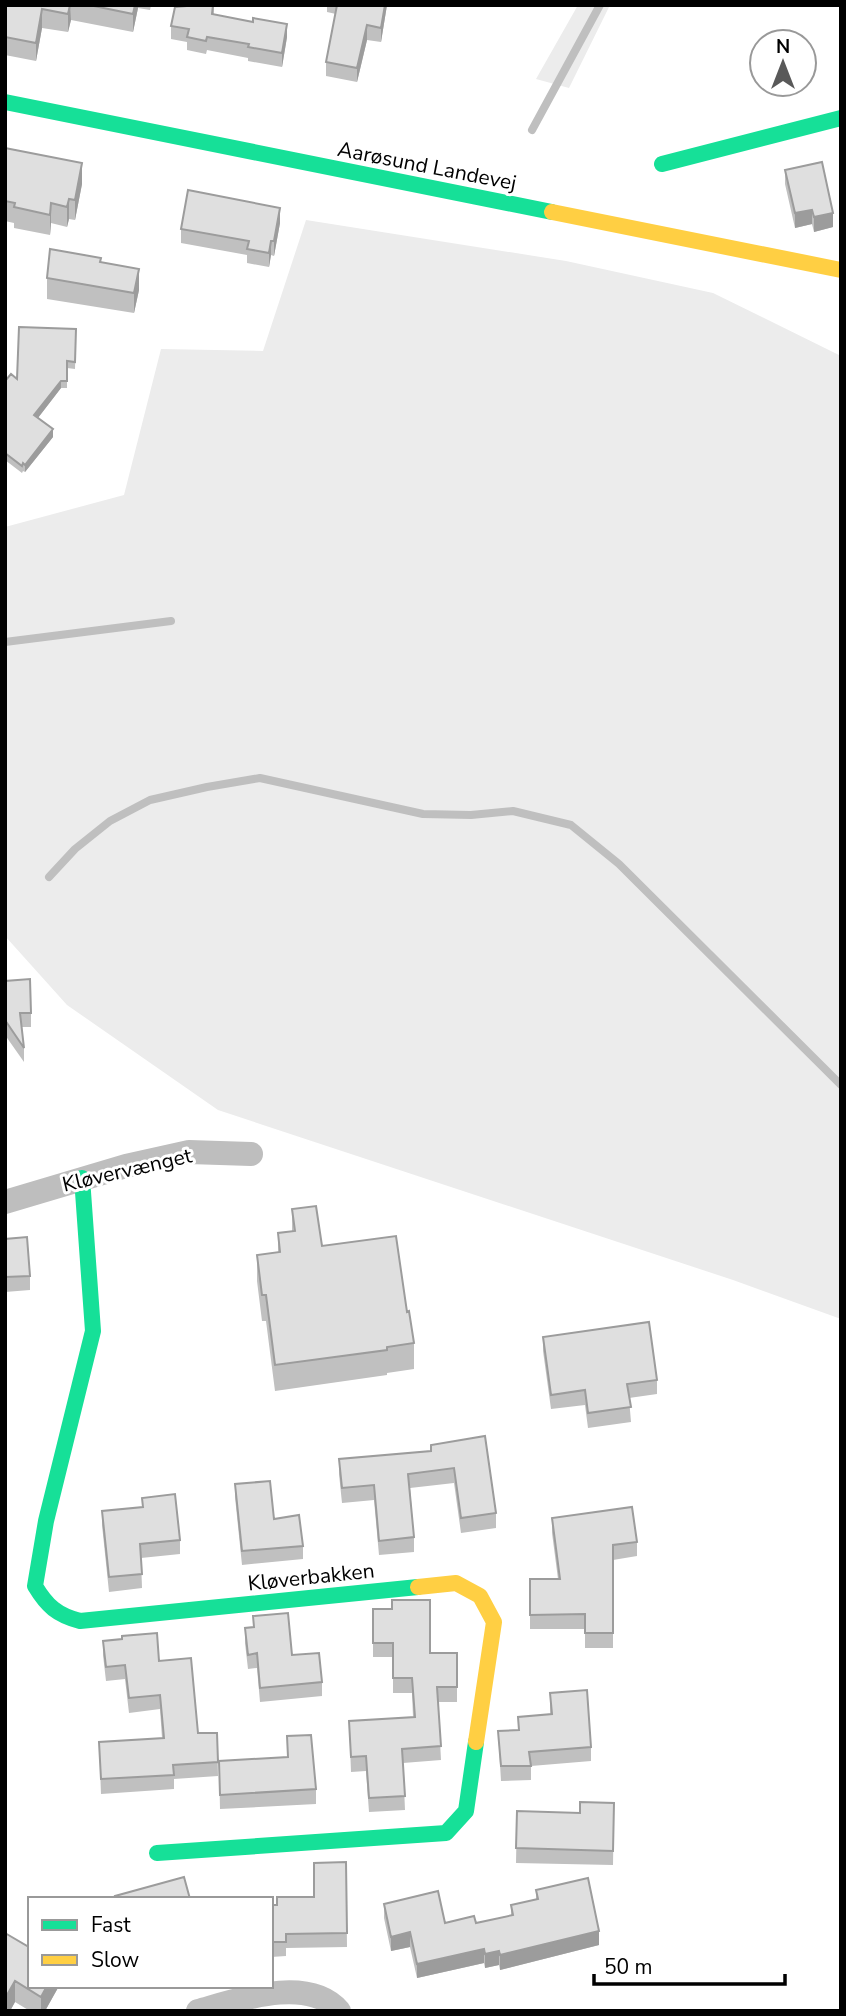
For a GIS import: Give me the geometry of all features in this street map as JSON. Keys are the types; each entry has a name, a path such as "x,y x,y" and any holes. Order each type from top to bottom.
{"street":[{"name":"Aarøsund Landevej","path":"5,102 841,270"},
{"path":"663,164 841,118"},
{"name":"Kløvervænget","path":"5,1202 82,1178 190,1152 251,1154"},
{"name":"Kløverbakken","path":"82,1178 93,1331 47,1521 35,1586 48,1607 59,1616 80,1620 456,1583 480,1595 494,1622 466,1811 446,1833 158,1853"},
{"path":"198,2011 256,1996 302,1992 331,2001 339,2011"}],"shaded area":[{"path":"578,5 610,5 569,88 536,79"},
{"path":"306,220 566,261 713,293 841,356 841,1319 733,1280 218,1110 67,1005 5,936 5,527 124,495 161,349 263,351"}],"building":[{"path":"6,5 70,5 68,14 42,9 36,43 5,37"},
{"path":"89,5 135,5 133,14"},
{"path":"213,5 212,14 253,22 253,18 287,24 282,53 248,47 249,44 207,37 206,41 187,37 189,29 171,26 175,7"},
{"path":"337,5 385,5 381,28 367,25 357,68 326,62"},
{"path":"5,148 82,163 75,200 69,199 67,207 51,203 50,215 14,207 15,203 5,201"},
{"path":"822,162 833,213 814,217 812,210 795,213 785,170"},
{"path":"188,190 280,208 269,253 247,249 249,241 181,229"},
{"path":"50,249 101,258 100,262 139,269 134,293 47,278"},
{"path":"19,327 76,329 75,362 67,361 67,381 61,381 34,415 53,429 22,466 5,453 5,381 11,374 17,379"},
{"path":"30,979 31,1013 20,1013 24,1048 5,1020 5,981"},
{"path":"316,1206 322,1246 396,1236 414,1343 387,1347 387,1350 275,1365 266,1295 262,1295 257,1255 280,1252 278,1233 295,1231 292,1209"},
{"path":"27,1237 30,1276 5,1277 5,1239"},
{"path":"649,1322 657,1380 627,1384 631,1407 588,1413 585,1390 551,1395 543,1337"},
{"path":"485,1436 496,1513 461,1518 454,1468 408,1474 414,1537 379,1541 374,1485 342,1488 339,1459 431,1451 431,1445"},
{"path":"270,1481 274,1519 299,1515 303,1546 242,1551 235,1484"},
{"path":"175,1494 180,1540 140,1544 142,1574 109,1577 102,1511 143,1507 142,1498"},
{"path":"632,1507 637,1542 613,1545 613,1633 585,1633 585,1614 530,1615 530,1579 560,1579 552,1518"},
{"path":"392,1600 430,1600 430,1653 457,1653 457,1687 437,1687 441,1746 402,1749 405,1796 369,1798 366,1756 351,1757 349,1721 415,1717 412,1678 393,1678 393,1643 373,1643 373,1609 392,1609"},
{"path":"288,1613 292,1655 319,1653 322,1682 260,1688 257,1653 248,1655 245,1628 254,1627 253,1616"},
{"path":"157,1633 159,1661 191,1658 198,1733 217,1733 218,1762 173,1765 174,1775 101,1779 99,1742 164,1738 160,1695 129,1698 125,1665 106,1667 103,1641 122,1639 122,1636"},
{"path":"587,1690 591,1747 529,1752 531,1766 501,1766 498,1731 519,1730 518,1717 552,1714 550,1693"},
{"path":"311,1735 316,1789 220,1795 219,1761 288,1757 287,1736"},
{"path":"580,1802 614,1803 613,1851 516,1848 517,1811 580,1813"},
{"path":"346,1862 347,1933 286,1934 286,1942 273,1942 273,1905 277,1905 277,1897 314,1897 314,1863"},
{"path":"184,1877 189,1897 115,1897"},
{"path":"588,1878 599,1931 500,1955 499,1951 485,1954 484,1949 417,1964 410,1932 391,1937 384,1904 438,1891 445,1923 474,1916 476,1923 513,1915 511,1905 538,1899 536,1890"},
{"path":"5,1933 28,1946 28,1988 46,1988 41,1997 15,1981 7,1995"}],"waterway":[{"path":"532,130 600,5"},
{"path":"5,642 171,621"},
{"path":"49,877 75,849 110,821 150,800 260,778 423,814 471,815 513,811 571,825 619,864 841,1085"}],"traffic: fast":[{"path":"5,102 552,212"},
{"path":"662,164 841,118"},
{"path":"82,1178 93,1331 46,1521 35,1586 44,1599 59,1613 80,1621 418,1587"},
{"path":"157,1853 446,1833 466,1811 476,1742"}],"traffic: slow":[{"path":"552,212 841,270"},
{"path":"418,1587 456,1583 480,1596 494,1622 476,1742"}]}
